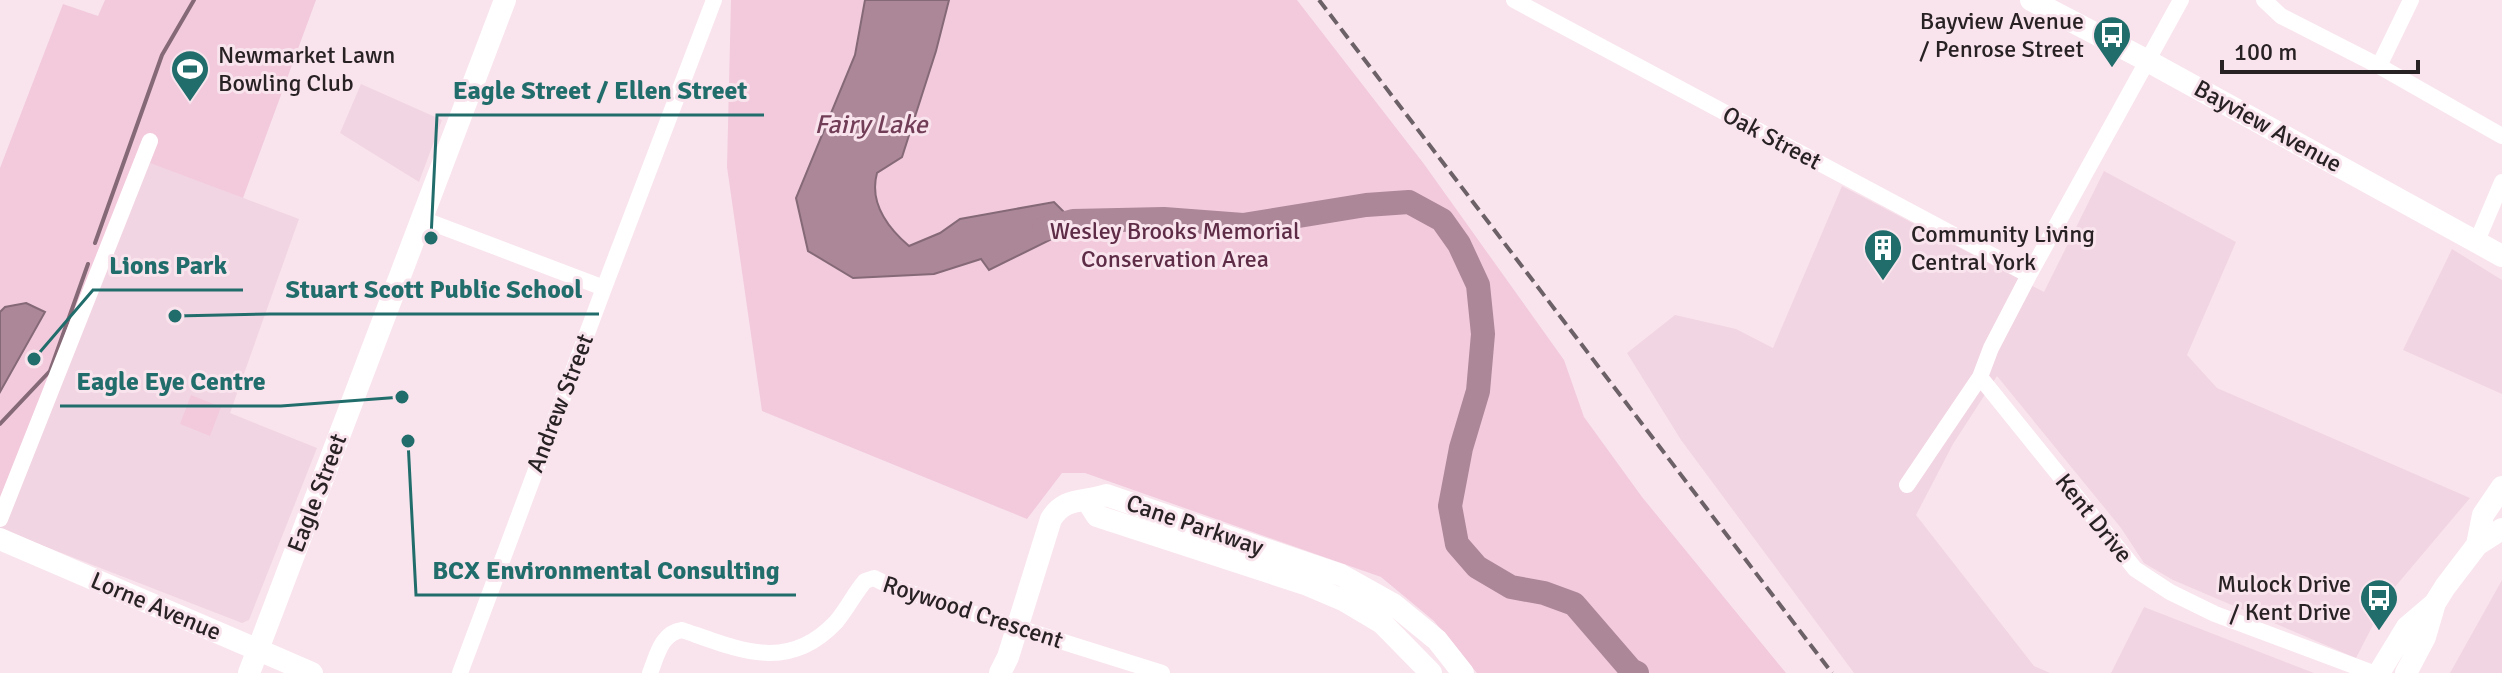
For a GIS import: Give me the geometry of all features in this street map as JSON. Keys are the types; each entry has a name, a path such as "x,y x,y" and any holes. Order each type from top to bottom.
{"main road":[{"name":"Eagle Street","path":"249,673 505,0"},
{"name":"Bayview Avenue","path":"2031,0 2502,256"},
{"path":"2477,545 2483,515 2502,487"},
{"name":"Cane Parkway","path":"1431,673 1382,623 1345,601 1305,584 1097,516 1088,502 1106,495 1341,575 1393,604 1437,640 1463,673"},
{"path":"1000,673 1051,519 1064,504 1077,500 1088,502"},
{"path":"2379,673 2407,627 2435,603 2477,545 2502,529"},
{"name":"Lorne Avenue","path":"0,539 312,673"},
{"path":"2406,673 2425,637 2435,603"}],"street":[{"name":"Andrew Street","path":"460,673 714,0"},
{"name":"Oak Street","path":"1514,0 2029,275"},
{"path":"1907,485 1980,377 1991,348 2029,275 2181,0"},
{"path":"2264,0 2281,16 2379,66 2502,136"},
{"path":"2379,66 2411,0"},
{"path":"0,519 150,141"},
{"path":"2477,241 2502,182"},
{"path":"422,219 604,288"},
{"name":"Kent Drive","path":"1980,377 2135,569 2170,592 2215,614 2373,673"},
{"name":"Roywood Crescent","path":"650,673 661,644 674,631 682,630 754,655 790,654 826,631 837,621 865,581 874,578 1016,628 1162,673"}],"shaded area":[{"path":"361,84 442,120 419,182 340,133"},
{"path":"149,162 299,219 230,413 317,448 249,620 242,623 0,529 0,519"},
{"path":"2104,171 2236,242 2187,355 2217,388 2470,498 2389,594 2356,658 2173,580 2144,563 2121,528 1997,376 1953,444 1916,515 2034,666 2050,673 1854,673 1681,440 1627,353 1675,315 1736,329 1773,348 1842,186 2044,292"},
{"path":"2452,249 2502,280 2502,394 2403,350"},
{"path":"2502,580 2502,673 2450,673"},
{"path":"2144,607 2314,673 2111,673"}],"green space":[{"path":"105,0 316,0 243,198 150,163 0,519 0,168 63,4 98,16"},
{"name":"Wesley Brooks Memorial Conservation Area","path":"731,0 1297,0 1424,164 1564,360 1584,417 1642,497 1786,673 1477,673 1434,621 1381,577 1085,473 1062,473 1027,519 762,411 727,167"},
{"path":"191,395 221,407 210,436 180,424"}],"water":[{"name":"Fairy Lake","path":"865,0 949,0 902,157 877,173 878,204 894,231 909,246 940,233 960,219 1054,202 1073,221 1054,238 989,270 981,259 934,274 853,278 808,251 796,198 855,55"},
{"path":"26,303 45,312 0,392 0,312 5,307"}],"waterway":[{"path":"95,243 162,55 194,0"},
{"path":"1044,229 1073,221 1164,219 1243,225 1366,205 1409,202 1442,220 1459,244 1478,285 1483,334 1478,391 1461,448 1450,506 1457,544 1477,567 1511,587 1544,593 1574,604 1631,670 1637,673"},
{"path":"0,424 50,371 88,264"}],"railway":[{"path":"1319,0 1832,673"}],"place":[{"name":"Bayview Avenue / Penrose Street","path":"2112,69"},
{"name":"Newmarket Lawn Bowling Club","path":"190,103"},
{"name":"Eagle Street / Ellen Street","path":"431,238"},
{"name":"Community Living Central York","path":"1883,282"},
{"name":"Stuart Scott Public School","path":"175,316"},
{"name":"Lions Park","path":"34,359"},
{"name":"Eagle Eye Centre","path":"402,397"},
{"name":"BCX Environmental Consulting","path":"408,441"},
{"name":"Mulock Drive / Kent Drive","path":"2379,632"}]}
